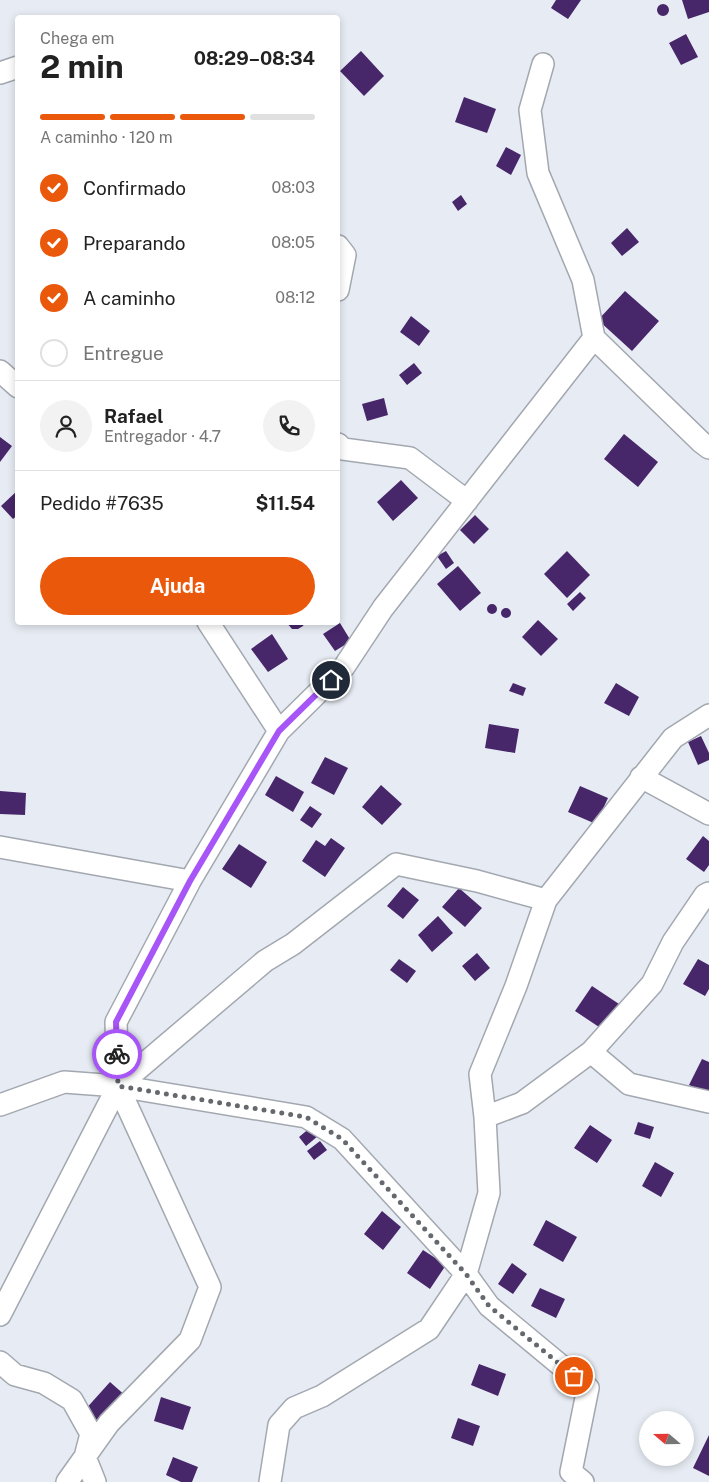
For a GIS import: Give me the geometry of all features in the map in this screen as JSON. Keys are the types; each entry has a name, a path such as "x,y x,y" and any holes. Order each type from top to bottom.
{"street":[{"path":"543,64 530,110 538,173 583,280 594,338 709,448"},
{"path":"0,73 15,68"},
{"path":"340,248 346,255 340,281"},
{"path":"67,1482 110,1424 190,1340 210,1287 118,1086 116,1022 190,881 279,731 344,667 383,608 594,338"},
{"path":"0,371 15,384"},
{"path":"340,446 343,449 410,458 467,501"},
{"path":"210,625 279,731"},
{"path":"270,1482 279,1425 294,1408 322,1396 429,1329 466,1274 489,1193 485,1117 480,1074 516,986 546,900 640,777 673,738 709,715"},
{"path":"640,777 709,814"},
{"path":"0,848 190,881"},
{"path":"0,1315 118,1086 265,962 293,944 396,864 546,900"},
{"path":"485,1117 522,1103 590,1052 652,984 673,942 705,895 709,893"},
{"path":"590,1052 629,1084 709,1102"},
{"path":"0,1105 64,1082 118,1086 306,1117 342,1139 466,1274 489,1306 588,1388 571,1472 583,1482"},
{"path":"0,1362 15,1375 44,1383 72,1400 91,1434 85,1457 95,1482"}],"building":[{"path":"556,0 581,0 568,19 551,8"},
{"path":"682,0 709,0 709,12 688,19"},
{"path":"661,4 665,4 669,10 665,16 661,16 657,12 657,8"},
{"path":"686,34 698,57 681,65 669,43"},
{"path":"361,51 384,76 364,96 340,71"},
{"path":"464,97 496,109 487,133 455,122"},
{"path":"506,147 521,155 511,175 496,166"},
{"path":"461,195 467,204 458,211 452,202"},
{"path":"627,228 639,242 622,256 611,243"},
{"path":"625,291 659,321 632,351 598,320"},
{"path":"411,316 430,331 419,346 400,332"},
{"path":"414,363 422,373 407,385 399,375"},
{"path":"384,398 388,415 367,421 362,404"},
{"path":"624,434 658,462 638,487 604,459"},
{"path":"0,437 12,446 0,462"},
{"path":"401,480 418,498 393,521 377,502"},
{"path":"15,493 15,517 13,519 1,506"},
{"path":"475,515 489,529 474,544 460,530"},
{"path":"446,551 454,563 446,569 437,556"},
{"path":"567,551 590,575 567,598 544,574"},
{"path":"458,566 481,593 460,611 437,584"},
{"path":"580,592 586,598 573,611 567,604"},
{"path":"492,604 497,609 492,614 487,609"},
{"path":"506,608 511,613 506,618 501,613"},
{"path":"538,620 558,639 541,656 522,637"},
{"path":"340,623 351,641 335,651 323,634 340,625"},
{"path":"289,625 304,625 298,629 292,629"},
{"path":"272,634 288,659 268,672 251,649"},
{"path":"513,683 526,688 523,696 509,691"},
{"path":"616,683 639,697 629,716 604,703"},
{"path":"489,724 519,729 515,753 485,748"},
{"path":"701,736 709,753 709,760 698,765 688,742"},
{"path":"325,757 348,768 334,795 311,783"},
{"path":"276,776 304,792 293,812 265,795"},
{"path":"381,785 402,804 382,825 362,807"},
{"path":"580,786 608,798 596,824 568,812"},
{"path":"0,791 26,793 25,815 0,814"},
{"path":"310,806 322,814 312,828 300,820"},
{"path":"703,836 709,841 709,865 704,872 686,859"},
{"path":"331,838 345,848 325,877 302,861 316,840 325,846"},
{"path":"239,844 267,862 251,888 222,869"},
{"path":"403,887 419,900 403,919 387,906"},
{"path":"459,888 482,908 465,927 442,907"},
{"path":"438,916 453,933 432,952 418,935"},
{"path":"477,953 490,968 475,981 462,966"},
{"path":"399,959 416,971 407,983 390,970"},
{"path":"698,959 709,965 709,989 705,996 683,984"},
{"path":"592,986 619,1004 602,1029 575,1011"},
{"path":"702,1059 709,1062 709,1095 689,1085"},
{"path":"638,1122 654,1127 650,1139 634,1134"},
{"path":"590,1125 612,1140 597,1163 574,1148"},
{"path":"311,1127 318,1136 306,1146 299,1137"},
{"path":"320,1141 327,1150 314,1160 307,1151"},
{"path":"655,1162 674,1173 661,1197 642,1186"},
{"path":"382,1211 401,1227 383,1250 364,1234"},
{"path":"546,1220 577,1237 563,1262 533,1245"},
{"path":"423,1250 446,1265 430,1289 407,1273"},
{"path":"512,1263 527,1274 513,1294 498,1284"},
{"path":"540,1288 565,1299 556,1318 531,1306"},
{"path":"479,1364 506,1374 498,1396 471,1385"},
{"path":"110,1382 127,1397 99,1427 83,1412"},
{"path":"161,1397 191,1407 183,1430 154,1421"},
{"path":"458,1418 480,1426 473,1446 451,1438"},
{"path":"709,1435 709,1476 693,1468"},
{"path":"173,1457 198,1467 192,1482 181,1482 166,1475"}],"way so far":[{"path":"117,1054 118,1086 306,1117 342,1139 466,1274 489,1306 574,1376"}],"route":[{"path":"117,1054 116,1022 190,881 279,731 331,680"}]}
